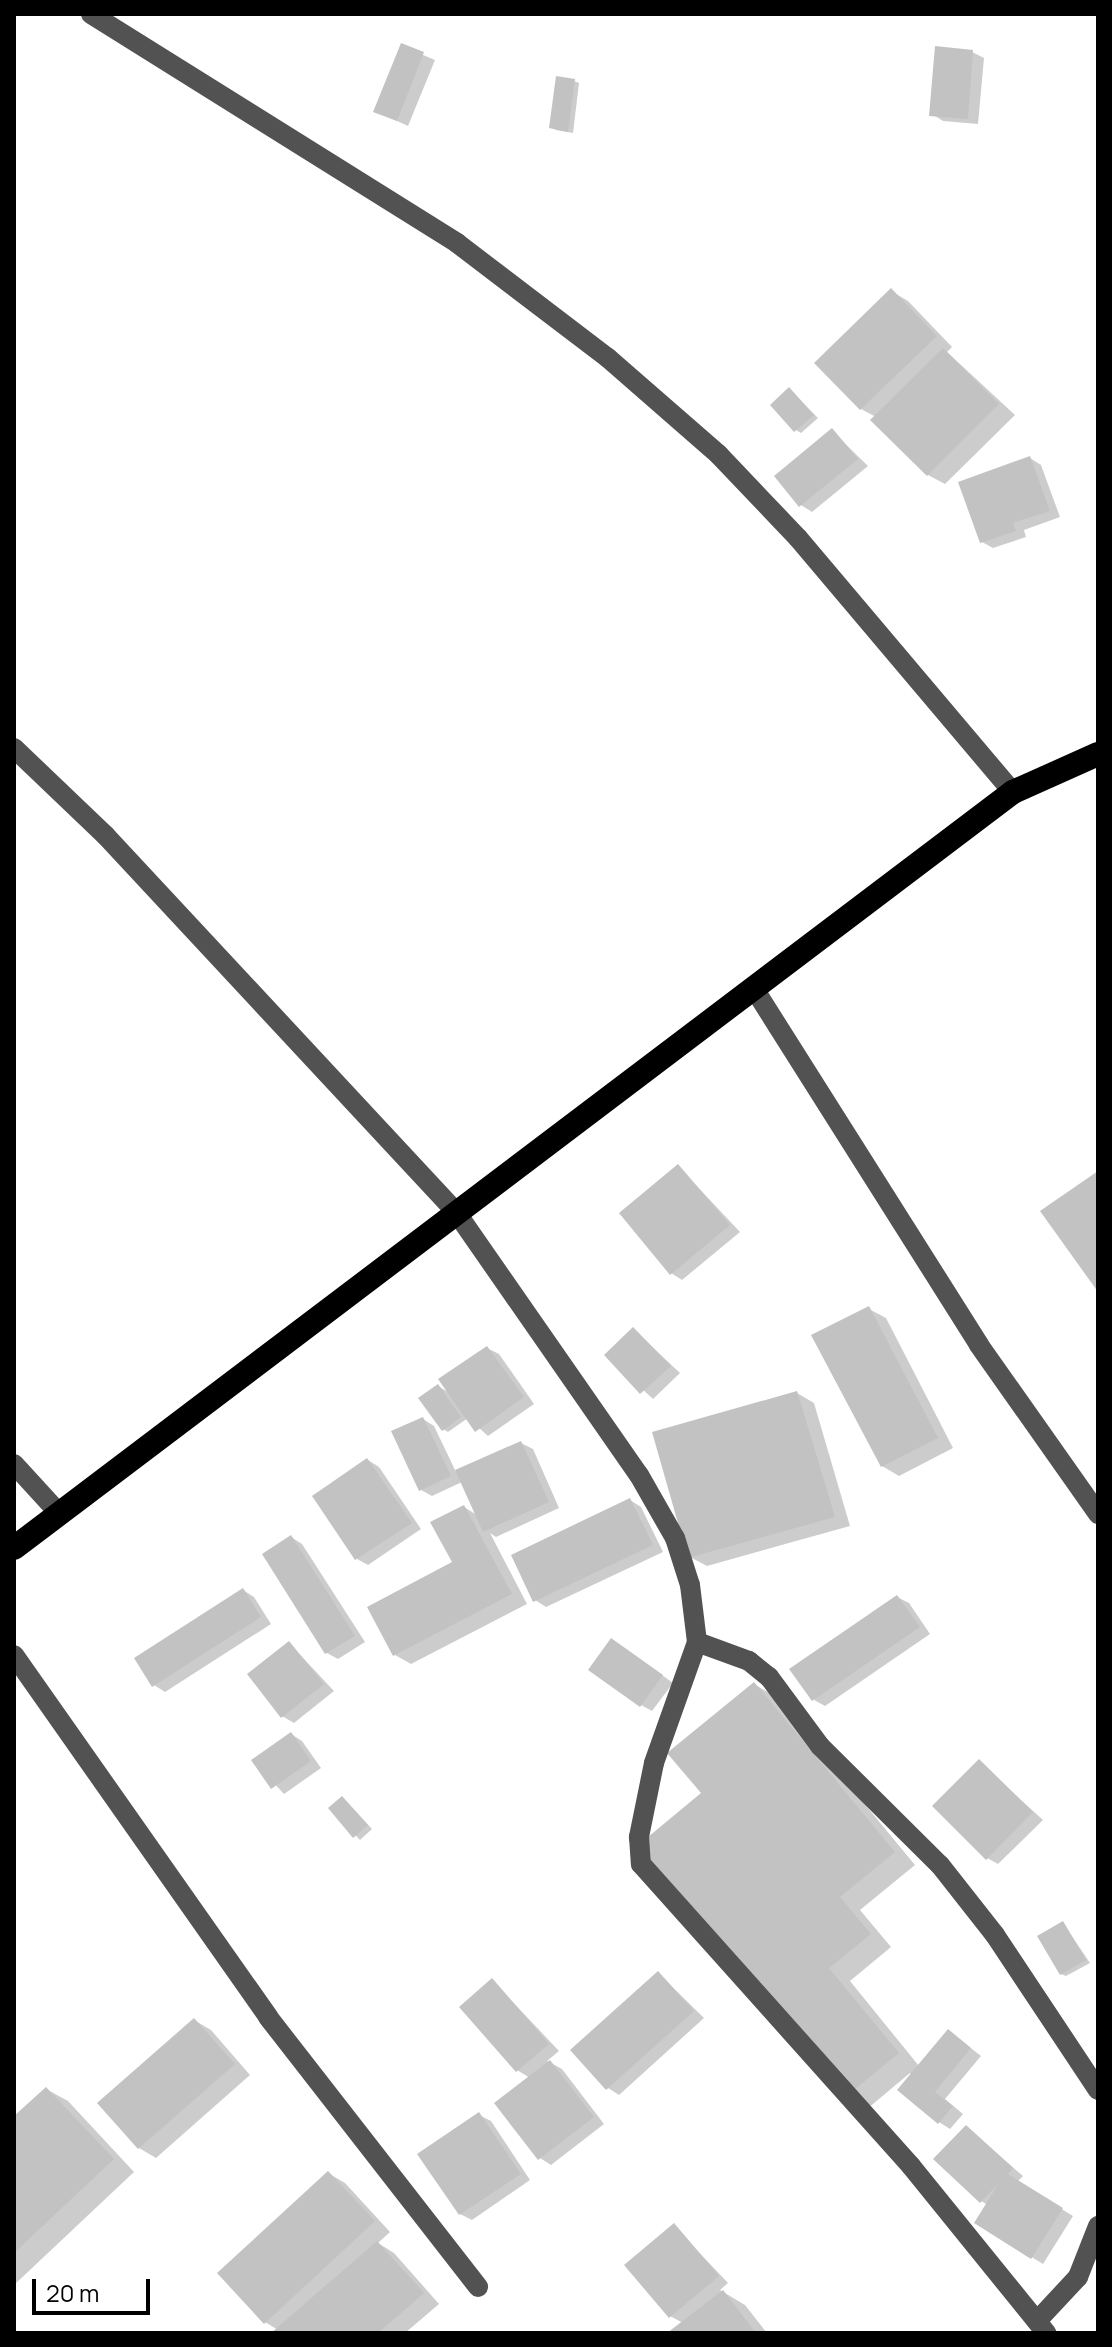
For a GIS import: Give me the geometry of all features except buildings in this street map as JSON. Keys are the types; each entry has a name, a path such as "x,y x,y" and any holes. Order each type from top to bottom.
{"highway":[{"path":"14,1548 1013,792 1098,754"}],"street":[{"path":"91,14 457,243 608,358 719,455 798,538 1013,792"},
{"path":"14,748 106,836 456,1212 639,1475 675,1538 690,1585 697,1642 654,1763 639,1837 641,1864 911,2166 1042,2327 1078,2277 1098,2226"},
{"path":"753,987 979,1345 1098,1514"},
{"path":"14,1464 58,1512"},
{"path":"697,1642 749,1661 769,1677 820,1746 940,1865 995,1935 1098,2090"},
{"path":"14,1655 268,2017 478,2287"}]}
